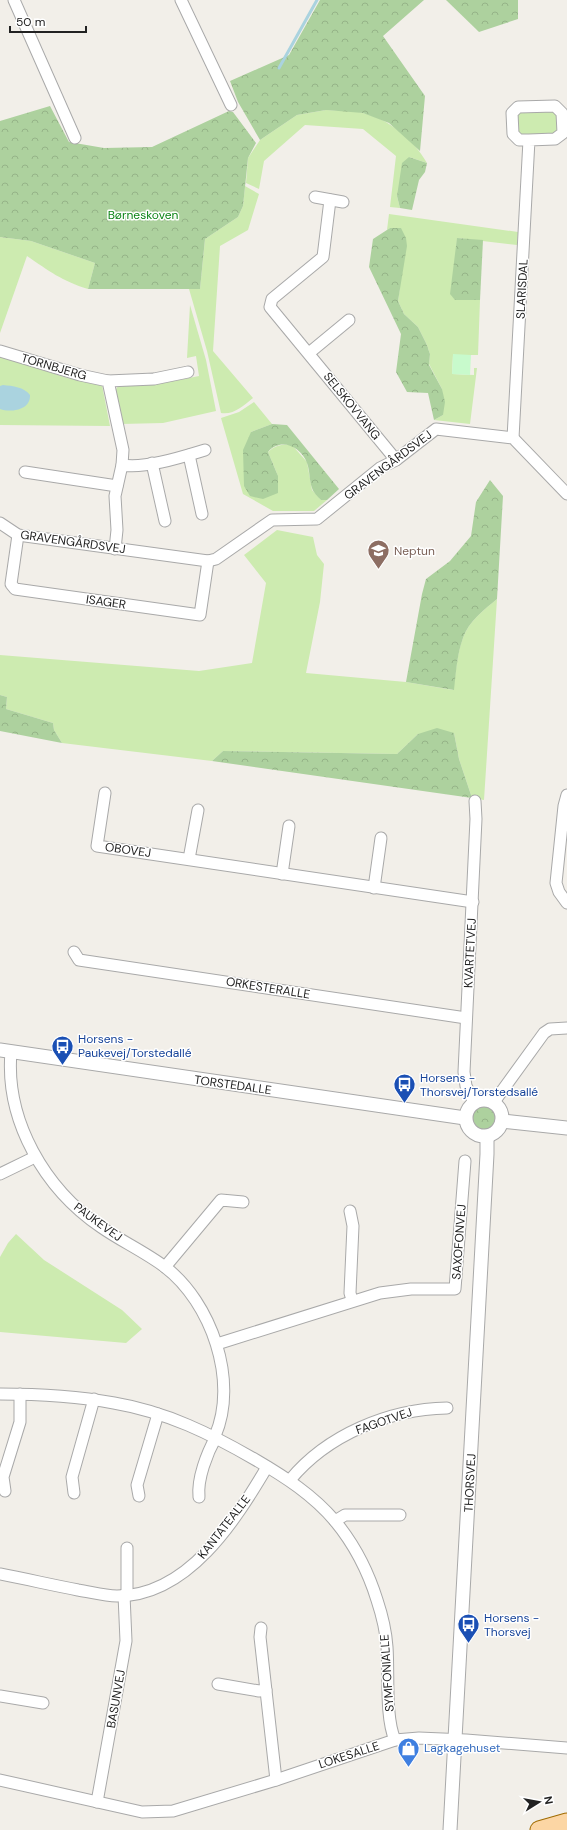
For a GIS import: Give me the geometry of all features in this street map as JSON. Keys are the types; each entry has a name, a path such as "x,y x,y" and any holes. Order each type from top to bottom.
{"main road":[{"path":"539,1830 567,1822"}],"street":[{"path":"14,0 75,138"},
{"path":"181,0 230,105"},
{"path":"555,106 562,113 563,133 555,139 529,140 519,140 513,134 512,113 518,107 555,106"},
{"name":"SLARISDAL","path":"514,438 529,140"},
{"path":"315,197 343,202"},
{"name":"SELSKOVVANG","path":"330,200 323,257 272,299 270,307 396,460"},
{"path":"308,353 349,320"},
{"name":"TORNBJERG","path":"0,351 80,376 108,381 154,379 188,372"},
{"path":"108,381 123,450 122,466 116,486 114,508 117,530 115,549"},
{"name":"GRAVENGÅRDSVEJ","path":"0,523 18,535 208,561 216,559 272,520 317,519 380,468 396,460 436,429 514,438"},
{"path":"514,438 565,492"},
{"path":"122,466 152,463 205,450"},
{"path":"189,455 202,514"},
{"path":"152,463 165,521"},
{"path":"25,472 116,486"},
{"name":"ISAGER","path":"18,535 11,584 15,589 22,590 200,614 208,561"},
{"name":"OBOVEJ","path":"105,793 97,846 473,902"},
{"path":"567,795 564,806 556,883 559,892 567,903"},
{"name":"KVARTETVEJ","path":"474,1102 466,1086 464,1072 473,902 476,801"},
{"path":"189,859 198,810"},
{"path":"282,874 288,826"},
{"path":"374,888 381,838"},
{"name":"ORKESTERALLE","path":"74,952 79,960 466,1018"},
{"path":"494,1102 544,1032 550,1029 567,1028"},
{"name":"TORSTEDALLE","path":"5,1051 466,1118"},
{"name":"PAUKEVEJ","path":"5,1051 18,1116 35,1157 58,1189 86,1216 165,1267 194,1299 217,1344 222,1373 223,1393 221,1415 215,1436"},
{"path":"485,1100 494,1102 500,1109 502,1121 497,1131 487,1136 481,1136 472,1132 467,1126 466,1118 467,1112 474,1102 485,1100"},
{"path":"502,1121 567,1128"},
{"name":"THORSVEJ","path":"450,1830 487,1162 487,1136"},
{"path":"0,1174 35,1157"},
{"name":"SAXOFONVEJ","path":"217,1344 352,1300 394,1290 455,1289 465,1162"},
{"path":"165,1267 221,1200 243,1202"},
{"path":"350,1211 353,1226 350,1293 352,1300"},
{"name":"SYMFONIALLE","path":"0,1394 55,1394 94,1399 158,1414 215,1436 290,1480 335,1520 359,1556 369,1579 379,1607 387,1646 390,1707 395,1740"},
{"path":"5,1492 3,1477 20,1422 20,1394"},
{"path":"74,1493 72,1477 94,1399"},
{"name":"FAGOTVEJ","path":"290,1480 305,1464 324,1448 368,1424 419,1410 447,1408"},
{"path":"139,1496 137,1484 158,1414"},
{"path":"200,1497 198,1486 215,1436"},
{"name":"KANTATEALLE","path":"0,1574 102,1594 126,1595 150,1591 178,1577 209,1550 235,1516 267,1467"},
{"path":"335,1520 345,1515 400,1515"},
{"path":"126,1595 127,1548"},
{"name":"BASUNVEJ","path":"97,1802 126,1641 126,1595"},
{"path":"261,1628 260,1637 276,1780"},
{"path":"218,1684 259,1691 266,1690"},
{"path":"0,1696 43,1702"},
{"name":"LOKESALLE","path":"0,1780 142,1812 173,1811 276,1780 395,1740 418,1738 455,1739 567,1748"}],"green space":[{"path":"320,0 424,0 383,36 425,96 420,151 389,123 363,113 326,110 297,115 260,140 238,102 230,81 289,55"},
{"path":"446,0 518,0 518,19 479,32"},
{"name":"Børneskoven","path":"50,106 69,142 104,148 152,147 229,111 233,112 256,143 248,158 243,206 238,217 205,239 200,289 88,289 95,263 31,241 0,237 0,121"},
{"path":"326,110 359,112 382,120 400,132 422,154 427,163 409,157 397,196 400,208 390,207 396,156 363,129 305,125 264,161 259,189 246,183 248,158 260,140 297,115"},
{"path":"554,110 557,114 558,131 554,134 520,135 517,132 517,114 520,111"},
{"path":"409,157 427,163 425,172 419,180 412,210 400,208 397,196 402,163"},
{"path":"245,186 259,194 248,230 220,246 213,351 253,398 242,407 230,413 221,413 207,351 189,289 200,289 205,239 238,217 243,206"},
{"path":"389,214 518,232 517,245 457,238 455,300 480,300 478,355 453,355 452,374 474,375 474,368 477,368 470,424 434,420 443,415 442,389 429,364 430,354 418,327 404,314 398,301 400,287 390,228 387,230"},
{"path":"390,228 401,228 406,238 407,246 398,301 404,314 418,327 426,343 430,354 429,365 442,389 445,402 443,415 434,420 428,393 407,392 396,372 401,334 369,267 373,239"},
{"path":"0,237 31,241 95,263 88,289 63,279 27,256 0,333"},
{"path":"457,238 483,240 480,300 455,300 450,294"},
{"path":"190,305 206,360 216,411 163,423 121,424 114,392 119,385 173,379 174,381 199,376 196,356 187,358"},
{"path":"453,354 471,355 470,375 452,374"},
{"path":"0,355 67,378 102,385 110,426 0,425"},
{"path":"254,402 272,424 251,432 278,476 268,452 276,446 292,445 307,462 312,490 321,500 327,500 314,511 273,511 243,494 221,418 239,412"},
{"path":"272,424 287,425 339,489 327,500 321,500 313,491 308,466 304,457 300,452 290,446 284,445 279,445 268,452 278,476 278,493 263,499 250,496 244,486 243,450 251,432"},
{"path":"490,480 503,496 497,599 477,616 465,632 458,657 454,690 406,682 426,579 450,561 471,536 476,502"},
{"path":"277,530 313,537 317,555 324,564 320,602 306,673 406,682 453,690 459,650 465,632 477,616 497,599 484,800 472,798 459,759 454,733 418,734 397,754 223,751 212,761 62,743 54,730 53,723 6,709 7,697 0,695 0,655 199,671 252,663 266,583 244,555"},
{"path":"0,695 7,697 6,709 53,723 54,730 62,743 0,731"},
{"path":"437,728 454,733 459,759 472,798 212,761 223,751 397,754 418,734"},
{"path":"484,1105 493,1109 497,1118 493,1127 484,1131 475,1127 471,1118 475,1109"},
{"path":"16,1234 44,1260 122,1310 142,1329 126,1343 0,1332 0,1257 8,1243"}],"water":[{"path":"0,386 18,387 28,392 30,395 27,404 20,409 15,410 9,411 0,409"}],"waterway":[{"path":"279,68 317,0"}],"place":[{"name":"Neptun","path":"379,570"},
{"name":"Horsens - Paukevej/Torstedallé","path":"63,1066"},
{"name":"Horsens - Thorsvej/Torstedsallé","path":"405,1104"},
{"name":"Horsens - Thorsvej","path":"469,1644"},
{"name":"Lagkagehuset","path":"409,1768"}]}
